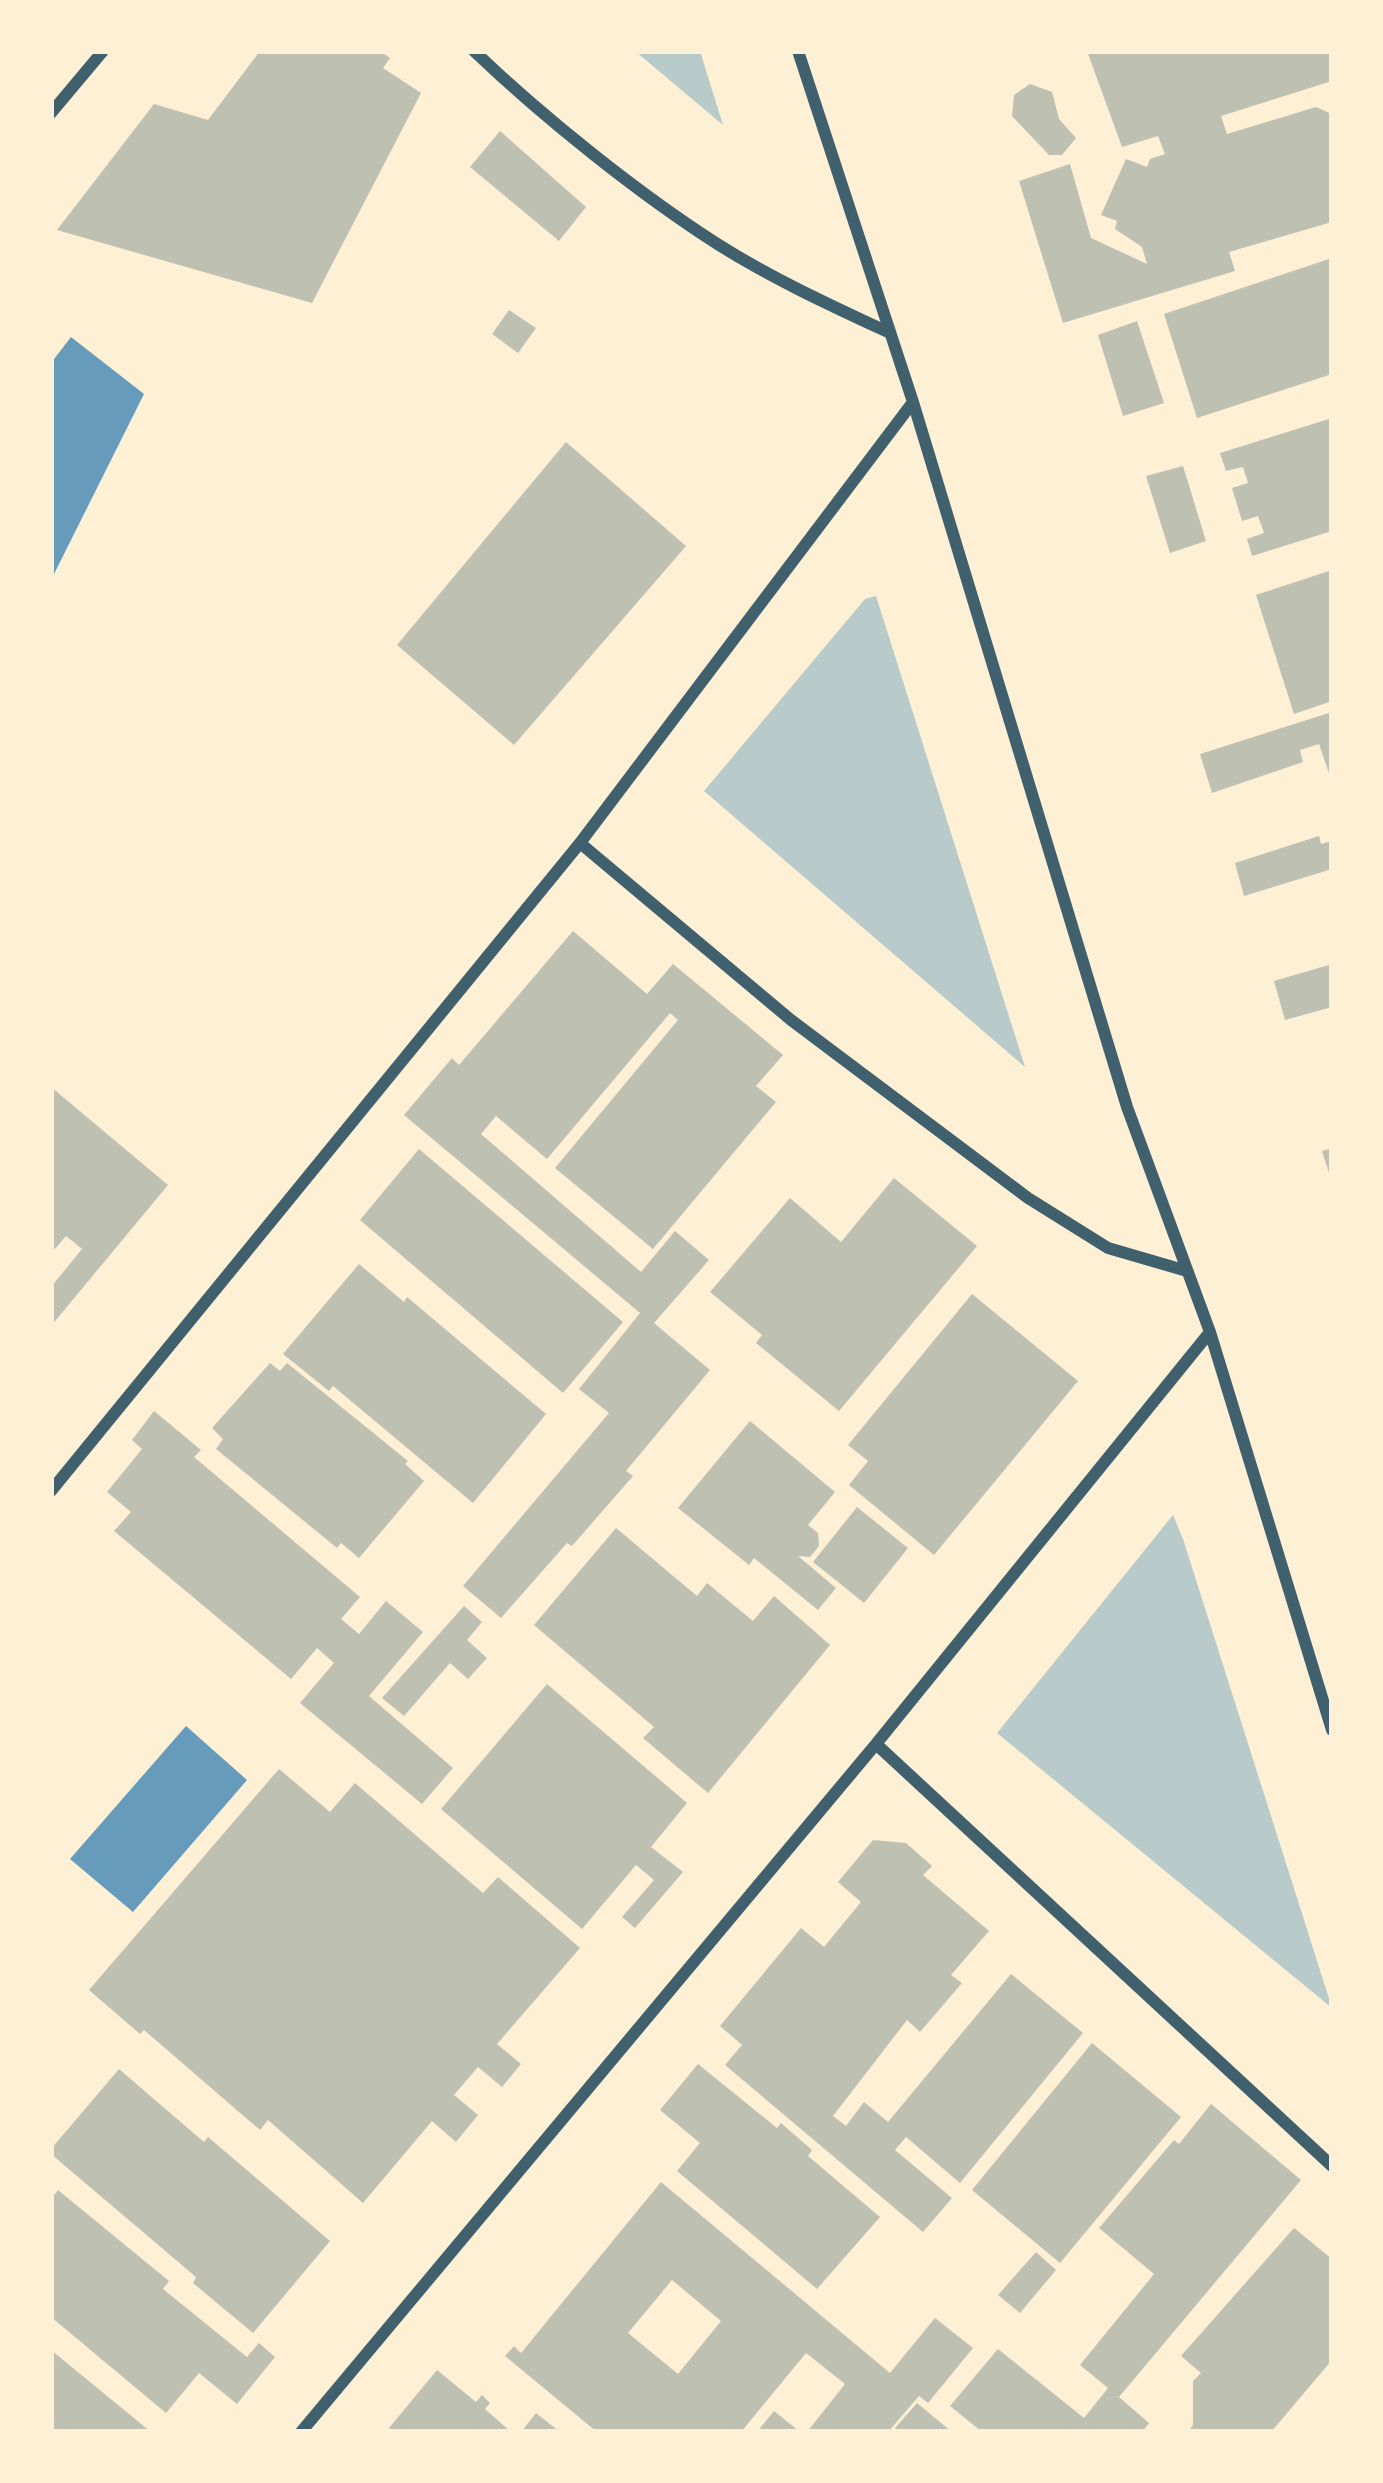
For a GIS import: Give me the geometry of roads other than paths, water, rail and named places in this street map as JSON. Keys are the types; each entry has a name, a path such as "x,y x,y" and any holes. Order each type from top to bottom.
{"street":[{"path":"51,113 104,51"},
{"path":"474,51 626,177 718,244 796,289 890,333"},
{"path":"798,51 914,402 1127,1107 1210,1332 1332,1730"},
{"path":"51,1491 580,843 914,402"},
{"path":"580,843 791,1020 1028,1198 1108,1248 1187,1270"},
{"path":"301,2432 876,1744 1210,1332"},
{"path":"876,1744 1332,2166"}],"water":[{"path":"71,337 144,394 51,580 51,363"},
{"path":"186,1726 247,1780 133,1912 70,1859"}]}
